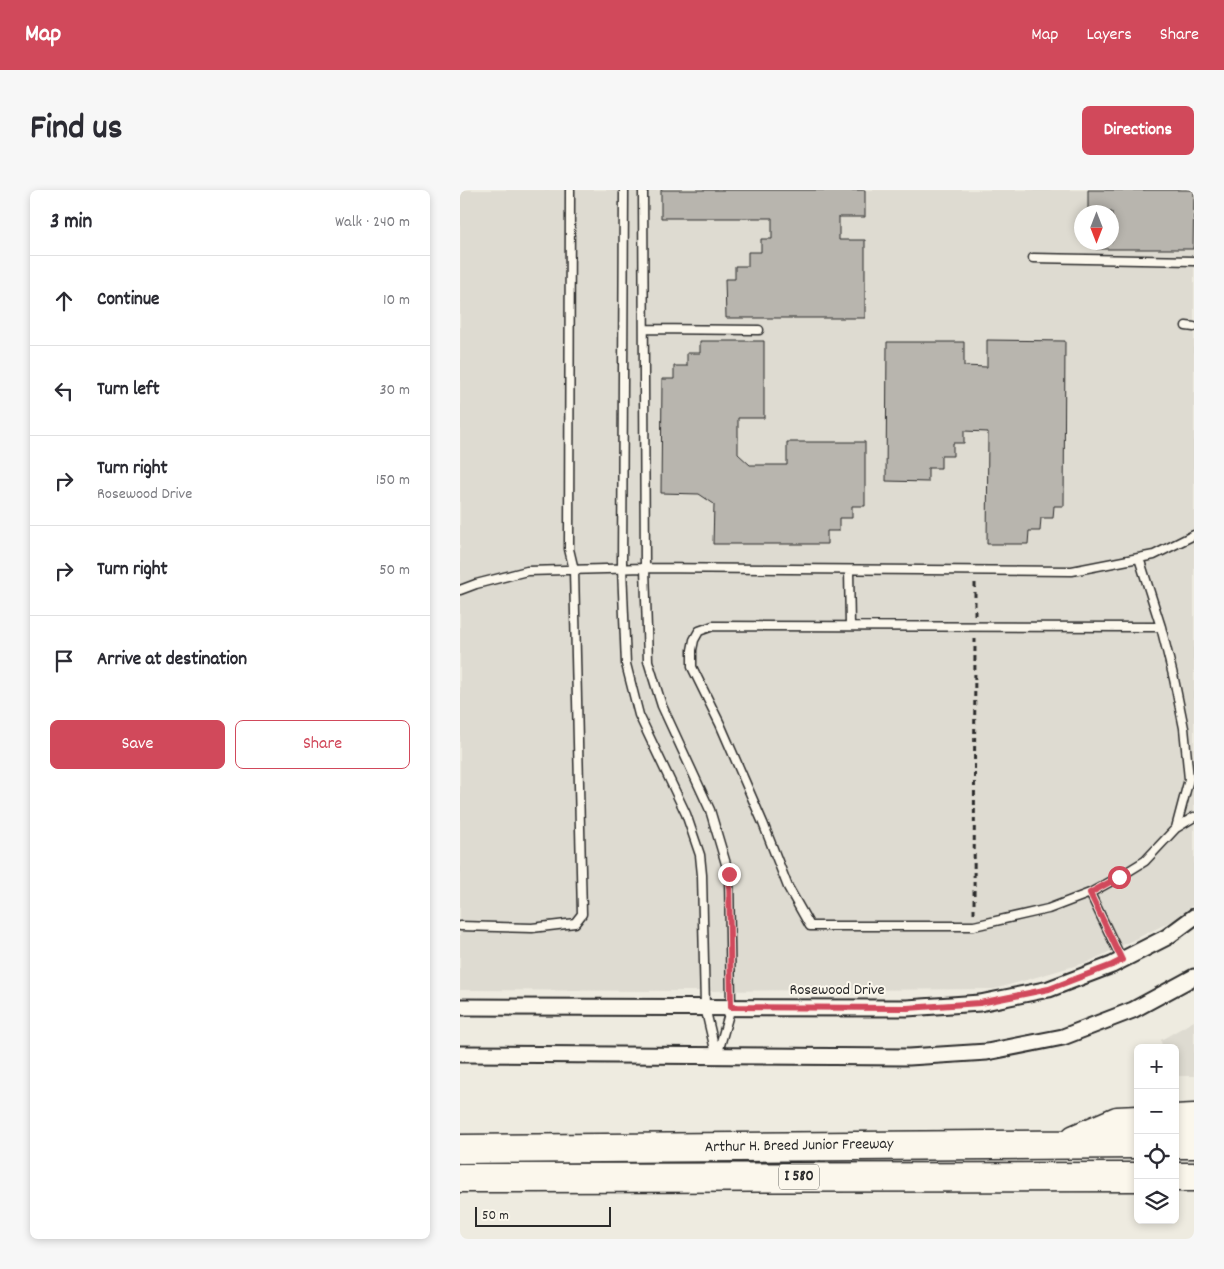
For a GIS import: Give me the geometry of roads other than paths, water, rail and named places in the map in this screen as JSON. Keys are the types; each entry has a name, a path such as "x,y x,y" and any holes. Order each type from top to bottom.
{"highway":[{"path":"1179,1119 1194,1118"},
{"path":"1064,1144 1117,1121 1134,1120"},
{"name":"Arthur H. Breed Junior Freeway","path":"460,1149 1134,1144"},
{"path":"1179,1144 1194,1144"},
{"name":"I 580","path":"460,1178 1134,1177"},
{"path":"1179,1177 1194,1177"}],"street":[{"name":"Rosewood Drive","path":"460,1007 907,1008 980,1003 1049,989 1112,965 1166,937 1194,917"},
{"path":"460,1054 909,1057 986,1052 1063,1036 1133,1010 1194,977"}],"lane":[{"path":"460,926 532,928 575,923 582,914 574,570 569,549 570,190"},
{"path":"624,190 622,568 626,664 639,715 686,814 700,855 705,1007 717,1056"},
{"path":"643,190 645,568 648,661 662,706 710,810 729,874 731,1007 717,1056"},
{"path":"1033,258 1194,261"},
{"path":"644,328 759,330"},
{"path":"460,590 527,570 645,568 1072,571 1154,555 1194,535"},
{"path":"1139,558 1162,627 1184,728 1189,779 1176,828"},
{"path":"849,570 850,626"},
{"path":"1162,627 713,626 700,631 694,640 692,667 720,724 763,822 788,887 810,926 974,926 1048,909 1090,893 1145,861 1176,828 1194,817"},
{"path":"1090,893 1122,960"}]}
